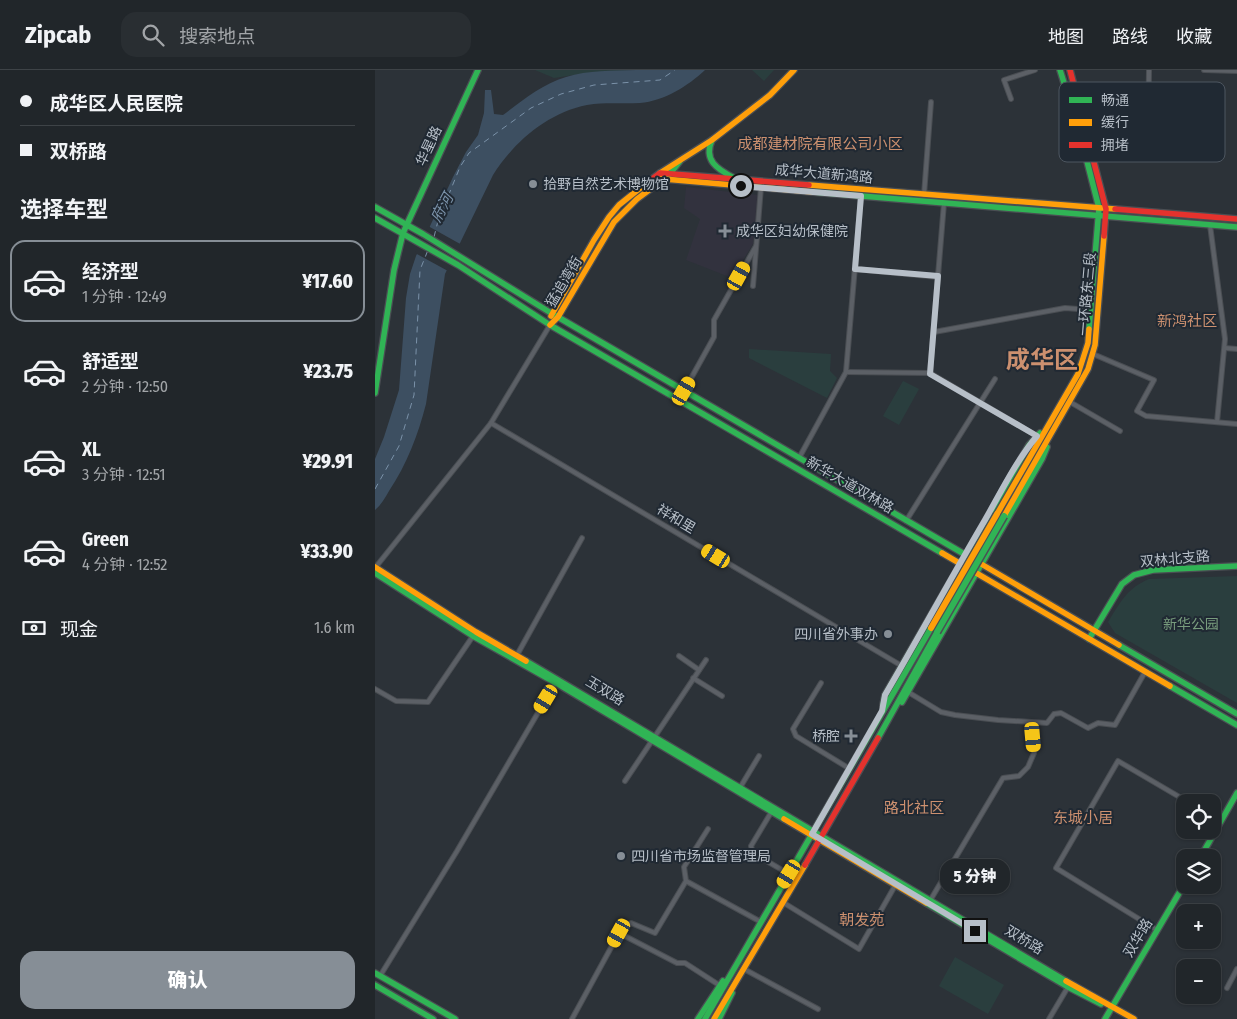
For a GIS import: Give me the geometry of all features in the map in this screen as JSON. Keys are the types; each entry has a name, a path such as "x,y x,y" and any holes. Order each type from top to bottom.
{"main road":[{"name":"华星路","path":"375,393 377,364 394,270 403,233 478,70"},
{"name":"猛追湾街","path":"550,324 558,318 614,222 625,209 680,161 712,140 770,95 794,70"},
{"path":"1059,70 1063,82"},
{"path":"712,140 708,149 713,165 717,170 737,180"},
{"path":"1087,162 1099,208"},
{"path":"1095,162 1104,214"},
{"name":"猛追湾街","path":"550,324 551,314 609,217 634,192 665,176"},
{"name":"成华大道新鸿路","path":"665,176 1099,208 1104,214 1237,219"},
{"name":"成华大道新鸿路","path":"665,176 861,196 1104,214 1237,227"},
{"name":"新华大道双林路","path":"375,207 423,234 551,314 1237,714"},
{"name":"一环路东三段","path":"1053,422 1082,366 1088,343 1104,214"},
{"name":"一环路东三段","path":"1053,422 1069,402 1084,377 1093,354 1097,328 1104,214"},
{"name":"新华大道双林路","path":"375,218 454,263 550,324 1237,726"},
{"path":"882,711 885,695 1025,453 1037,436 1053,422"},
{"path":"714,1019 822,837 1053,422"},
{"path":"890,716 901,704 1042,459 1053,422"},
{"path":"705,1019 882,711 1000,515"},
{"name":"双林北支路","path":"1089,639 1123,584 1134,575 1153,570 1237,566"},
{"name":"玉双路","path":"375,569 473,636 557,681 772,811 814,832"},
{"name":"玉双路","path":"375,569 557,681"},
{"name":"玉双路","path":"654,738 741,786 822,837"},
{"path":"1221,822 1237,793"},
{"name":"双桥路","path":"822,837 1069,985 1134,1019"},
{"name":"双桥路","path":"898,882 931,899 1069,985"},
{"name":"双华路","path":"1105,1019 1178,894"},
{"path":"698,1019 719,985 731,973"},
{"path":"377,975 455,1019"},
{"path":"719,1019 730,1000 739,976"},
{"path":"375,985 433,1019"},
{"name":"双桥路","path":"1111,1008 1127,1019"}],"street":[{"path":"1011,100 1004,80 1035,70"},
{"path":"1204,70 1237,71"},
{"path":"924,195 931,102"},
{"path":"753,286 761,187"},
{"path":"799,458 846,372 861,196"},
{"path":"930,374 944,203"},
{"path":"1211,224 1225,340 1217,422"},
{"path":"684,391 714,338 714,320 756,246"},
{"path":"855,269 938,276"},
{"path":"933,332 1065,308 1092,310"},
{"path":"375,569 491,422 550,324"},
{"path":"1225,348 1237,349"},
{"path":"1093,354 1154,380 1137,411 1146,416 1237,424"},
{"path":"846,372 930,374 1037,436"},
{"path":"906,521 995,379"},
{"path":"1069,402 1120,431"},
{"name":"祥和里","path":"491,422 902,666"},
{"path":"517,655 582,538"},
{"path":"375,689 396,700 428,702 473,636"},
{"path":"679,656 699,670"},
{"path":"625,781 706,660"},
{"path":"908,692 941,712 955,716 1047,723 1054,714 1061,713 1088,728 1098,723 1115,725 1145,672"},
{"path":"693,678 722,696"},
{"path":"377,975 457,851 557,681"},
{"path":"821,683 793,729 796,736 850,769"},
{"path":"931,899 1003,778 1019,776 1028,767 1034,753 1031,722"},
{"path":"741,786 759,756"},
{"path":"1157,930 1056,868 1118,761 1176,795"},
{"path":"772,811 751,846 753,853 789,874"},
{"path":"572,1019 619,933 631,923 655,933 686,881 684,868 708,829"},
{"path":"686,881 761,922"},
{"path":"784,903 859,949 898,882"},
{"path":"619,933 677,963 685,964 719,985"},
{"path":"744,969 818,1010"},
{"path":"1227,988 1237,969"},
{"path":"1049,1019 1069,985"}],"shaded area":[{"name":"成华区妇幼保健院","path":"686,187 758,195 753,244 732,278 686,260 700,219 684,208"}],"green space":[{"path":"535,70 636,70 588,73 554,78"},
{"path":"752,70 774,70 764,81"},
{"path":"749,349 831,354 830,371 837,378 827,398 749,358"},
{"path":"903,381 919,389 899,425 883,416"},
{"name":"新华公园","path":"1237,576 1237,703 1115,633 1108,622 1120,602 1135,587 1149,579"},
{"path":"955,957 1004,985 988,1014 939,986"}],"water":[{"name":"府河","path":"705,70 683,87 667,96 649,102 587,105 558,115 521,140 493,175 445,274 426,404 416,438 407,460 383,501 375,510 375,459 399,390 406,298 410,274 416,256 453,177 466,152 478,135 484,113 485,90 491,90 494,114 503,115 541,88 557,80 592,72"}],"pier":[{"path":"428,226 462,245 448,271 415,253"}],"ferry route":[{"path":"434,237 438,221 460,167 469,153 531,108 561,94 594,85 660,80 675,70"},
{"path":"375,489 399,446 414,395 420,270 428,250"}],"traffic: fast":[{"path":"375,393 394,270 403,233 478,70"},
{"path":"1060,70 1064,82"},
{"path":"712,140 709,153 713,163 734,178"},
{"path":"669,175 680,161"},
{"path":"1087,162 1099,208 1089,329"},
{"path":"813,192 1237,227"},
{"path":"375,207 423,234 551,313 971,558"},
{"path":"375,218 458,265 550,325 942,553"},
{"path":"883,705 885,695 1029,445 1040,433"},
{"path":"902,702 1042,459 1047,447"},
{"path":"937,632 1004,516"},
{"path":"1089,639 1122,584 1134,575 1153,570 1237,566"},
{"path":"375,573 473,636 556,683 784,819"},
{"path":"705,1019 931,628"},
{"path":"878,738 937,632"},
{"path":"1119,645 1237,714"},
{"path":"526,661 1066,981"},
{"path":"1170,686 1237,725"},
{"path":"1205,849 1237,793"},
{"path":"1105,1019 1179,894"},
{"path":"926,903 1068,987 1101,1004"},
{"path":"375,973 455,1019"},
{"path":"698,1019 723,981"},
{"path":"375,985 433,1019"},
{"path":"719,1019 732,993"}],"traffic: slow":[{"path":"661,174 712,140 770,95 794,70"},
{"path":"550,325 558,317 614,222 637,199 664,179 813,192"},
{"path":"551,316 609,217 619,205 644,185"},
{"path":"809,185 1115,209"},
{"path":"1004,516 1088,369 1095,345 1104,236"},
{"path":"997,514 1078,374 1088,343 1089,329"},
{"path":"931,628 997,514"},
{"path":"942,553 1170,686"},
{"path":"971,558 1119,645"},
{"path":"375,567 476,632 526,661"},
{"path":"784,819 926,903"},
{"path":"714,1019 805,865"},
{"path":"1066,981 1134,1019"}],"traffic: jam":[{"path":"1070,70 1073,82"},
{"path":"1094,162 1106,209 1104,236"},
{"path":"644,185 660,173 809,185"},
{"path":"1115,209 1237,219"},
{"path":"805,865 878,738"}],"place":[{"name":"拾野自然艺术博物馆","path":"533,184"},
{"name":"成华区妇幼保健院","path":"725,231"},
{"name":"四川省外事办","path":"888,634"},
{"name":"桥腔","path":"851,736"},
{"name":"四川省市场监督管理局","path":"621,856"}],"district":[{"name":"成都建材院有限公司小区","path":"820,144"},
{"name":"新鸿社区","path":"1187,321"},
{"name":"成华区","path":"1042,360"},
{"name":"路北社区","path":"914,808"},
{"name":"东城小居","path":"1083,818"},
{"name":"朝发苑","path":"862,920"}],"route":[{"path":"741,186 861,196 855,269 938,276 930,374 1037,436 1015,468 885,695 882,711 812,834 975,931"}]}
